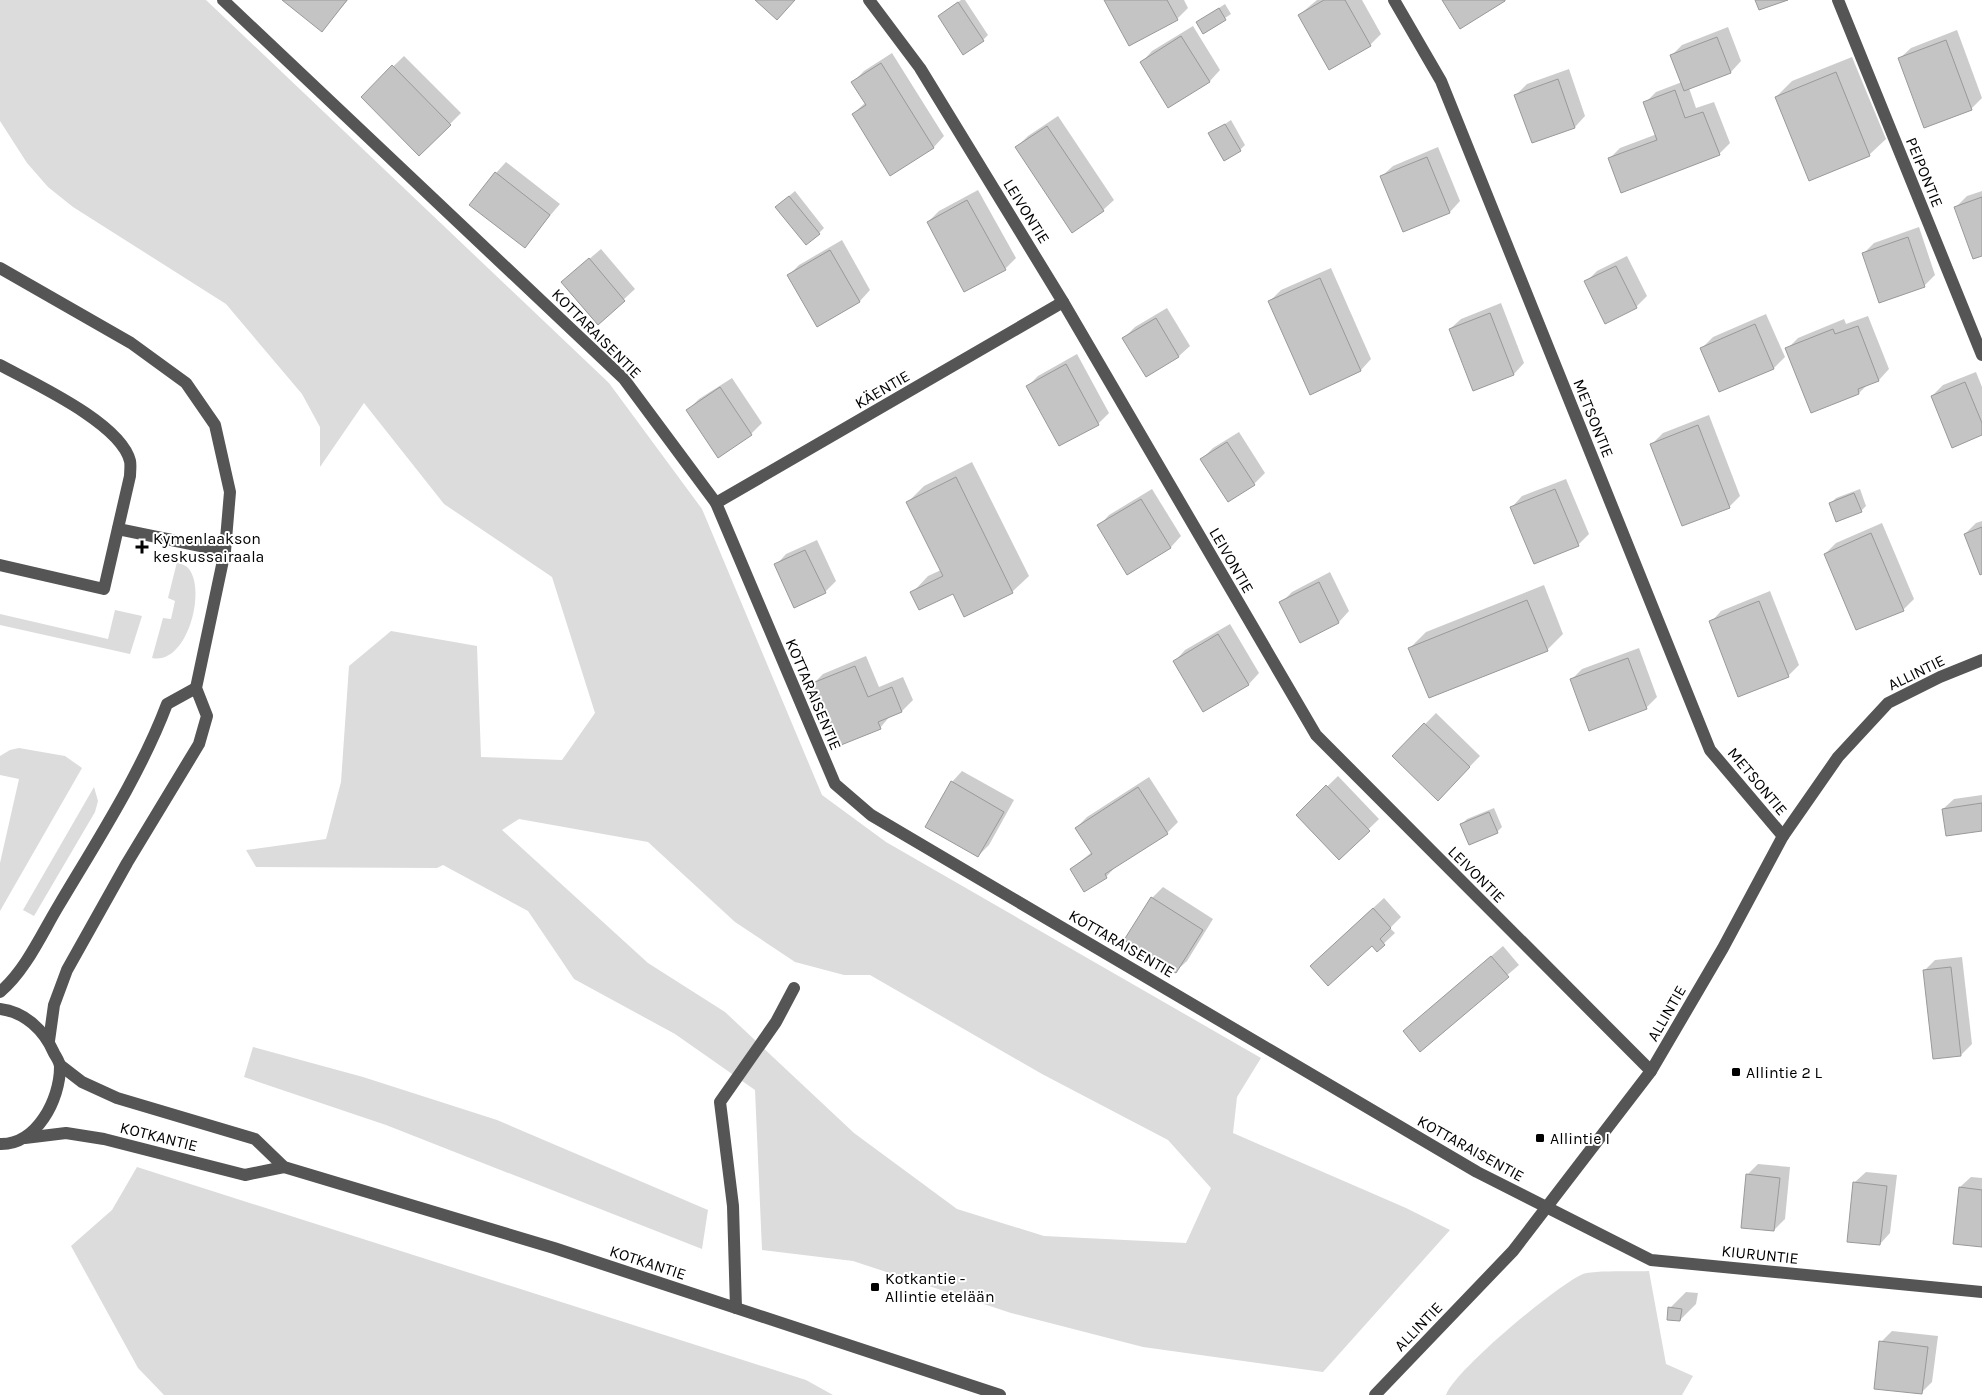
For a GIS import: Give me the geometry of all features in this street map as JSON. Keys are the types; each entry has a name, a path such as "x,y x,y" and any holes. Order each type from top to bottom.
{"street":[{"name":"KOTTARAISENTIE","path":"223,0 624,379 716,503 835,784 871,815 1477,1172 1547,1207"},
{"name":"LEIVONTIE","path":"869,0 920,68 1063,302 1316,735 1651,1071"},
{"name":"METSONTIE","path":"1394,0 1441,80 1710,750 1783,836"},
{"name":"PEIPONTIE","path":"1838,0 1982,355"},
{"path":"0,268 131,343 186,383 215,425 230,492 225,551 196,688 207,716 199,744 127,863 67,970 54,1005 49,1041"},
{"name":"KÄENTIE","path":"716,503 1063,302"},
{"path":"0,364 108,428 120,443 130,461 130,476 104,589 0,565"},
{"path":"118,529 225,551"},
{"name":"ALLINTIE","path":"1375,1395 1514,1250 1651,1071 1723,948 1783,836 1838,757 1888,703 1940,677 1982,660"},
{"path":"0,992 7,986 32,952 94,846 158,730 167,704 196,688"},
{"path":"736,1308 733,1206 720,1102 776,1022 794,988"},
{"path":"0,1009 10,1010 30,1020 49,1041 60,1065 56,1093 48,1112 25,1138"},
{"name":"KOTKANTIE","path":"60,1065 82,1082 117,1098 256,1140 284,1167 554,1248 1000,1395"},
{"name":"KOTKANTIE","path":"3,1147 25,1138 66,1133 104,1139 245,1175 284,1167"},
{"name":"KIURUNTIE","path":"1547,1207 1651,1260 1982,1292"}],"shaded area":[{"path":"0,0 206,0 609,383 702,509 822,795 886,842 1261,1058 1237,1097 1233,1133 1406,1208 1450,1230 1323,1372 1143,1347 1011,1313 853,1261 762,1250 755,1090 675,1034 574,979 528,911 443,865 437,868 256,867 246,850 326,839 341,782 349,666 391,631 477,646 481,757 562,760 595,713 552,577 444,504 364,403 320,467 320,427 302,394 226,304 73,207 48,187 27,163 0,121","holes":["519,819 648,842 735,922 795,962 844,975 870,975 1042,1074 1168,1140 1211,1188 1186,1243 1044,1236 957,1209 854,1133 725,1012 648,963 502,830"]},
{"path":"177,562 187,567 193,577 195,606 191,623 176,650 165,657 152,658 163,618 171,619 175,601 168,598"},
{"path":"115,610 142,616 130,654 0,625 0,614 108,639"},
{"path":"19,748 65,756 82,768 0,911 0,863 19,779 0,775 0,756 10,750"},
{"path":"94,787 98,801 95,812 34,916 23,910"},
{"path":"253,1047 363,1077 497,1120 708,1210 702,1249 386,1125 244,1077"},
{"path":"137,1167 806,1380 833,1395 164,1395 138,1368 71,1246 112,1210"},
{"path":"1649,1271 1666,1364 1693,1376 1682,1395 1446,1395 1453,1383 1486,1349 1530,1311 1570,1281 1589,1273"}],"building":[{"path":"282,0 347,0 322,32"},
{"path":"755,0 795,0 777,20"},
{"path":"1104,0 1167,0 1178,20 1129,46"},
{"path":"1324,0 1345,0 1371,46 1329,70 1298,15"},
{"path":"1442,0 1505,0 1505,1 1460,29"},
{"path":"1755,0 1788,0 1759,10"},
{"path":"958,2 984,41 963,55 938,16"},
{"path":"1219,8 1226,20 1203,34 1196,22"},
{"path":"1181,36 1210,82 1168,108 1140,62"},
{"path":"1717,37 1731,73 1684,91 1670,55"},
{"path":"1946,40 1972,110 1924,128 1898,58"},
{"path":"881,63 934,148 890,176 852,114 866,105 851,82"},
{"path":"392,65 451,125 419,156 361,97"},
{"path":"1836,72 1870,156 1809,181 1775,97"},
{"path":"1558,79 1575,128 1532,143 1514,95"},
{"path":"1675,90 1685,118 1703,112 1720,155 1621,193 1608,158 1657,140 1643,102"},
{"path":"1225,124 1241,151 1224,161 1208,133"},
{"path":"1047,126 1104,211 1072,233 1015,147"},
{"path":"1427,157 1450,213 1403,232 1380,176"},
{"path":"495,172 550,215 525,248 469,205"},
{"path":"789,196 820,234 806,245 775,207"},
{"path":"1982,197 1982,256 1973,259 1954,207"},
{"path":"967,200 1006,270 964,292 927,222"},
{"path":"1908,237 1925,287 1879,303 1862,253"},
{"path":"830,250 860,302 817,327 787,275"},
{"path":"589,258 625,301 598,325 561,282"},
{"path":"1616,266 1637,308 1605,324 1584,281"},
{"path":"1320,278 1361,371 1310,395 1268,301"},
{"path":"1490,313 1514,375 1473,391 1449,329"},
{"path":"1156,318 1179,357 1146,377 1122,338"},
{"path":"1755,324 1774,369 1719,392 1700,348"},
{"path":"1858,326 1879,381 1858,389 1859,394 1811,413 1785,348 1833,329 1835,334"},
{"path":"1066,364 1099,425 1059,446 1026,386"},
{"path":"1965,382 1982,423 1982,435 1952,448 1931,396"},
{"path":"720,387 752,435 718,458 686,410"},
{"path":"1698,425 1730,508 1682,526 1650,444"},
{"path":"1227,442 1255,485 1228,502 1200,459"},
{"path":"956,477 1013,593 964,617 953,594 919,610 910,592 943,576 906,502"},
{"path":"1555,489 1579,546 1534,564 1510,507"},
{"path":"1854,493 1862,512 1836,522 1829,503"},
{"path":"1141,499 1171,548 1127,575 1097,525"},
{"path":"1982,527 1982,574 1980,575 1964,534"},
{"path":"1871,533 1904,611 1856,630 1824,554"},
{"path":"805,550 826,593 794,608 774,564"},
{"path":"1319,582 1339,623 1300,643 1279,602"},
{"path":"1527,600 1548,651 1429,698 1408,648"},
{"path":"1759,601 1789,677 1738,697 1709,621"},
{"path":"1218,634 1249,685 1203,712 1173,661"},
{"path":"1628,658 1647,709 1589,731 1570,679"},
{"path":"855,666 868,697 892,687 902,712 878,722 881,729 836,747 810,684"},
{"path":"1424,723 1470,767 1438,801 1392,756"},
{"path":"951,781 1004,812 978,857 925,827"},
{"path":"1326,785 1370,831 1339,860 1296,815"},
{"path":"1138,787 1168,834 1105,874 1107,878 1084,892 1070,869 1092,854 1075,828"},
{"path":"1982,803 1982,831 1946,836 1942,809"},
{"path":"1489,812 1498,833 1469,845 1460,824"},
{"path":"1151,897 1203,930 1176,973 1124,940"},
{"path":"1373,908 1391,928 1380,939 1385,945 1377,952 1372,946 1328,986 1310,966"},
{"path":"1491,956 1509,977 1420,1052 1403,1031"},
{"path":"1951,967 1961,1056 1933,1059 1923,970"},
{"path":"1746,1174 1780,1178 1774,1231 1741,1228"},
{"path":"1853,1182 1887,1186 1880,1245 1847,1242"},
{"path":"1959,1187 1982,1190 1982,1247 1953,1244"},
{"path":"1668,1307 1682,1309 1680,1321 1667,1320"},
{"path":"1879,1341 1928,1347 1922,1394 1874,1389"}],"place":[{"name":"Kymenlaakson keskussairaala","path":"142,547"},
{"name":"Allintie 2 L","path":"1736,1072"},
{"name":"Allintie I","path":"1540,1138"},
{"name":"Kotkantie - Allintie etelään","path":"875,1287"}]}
